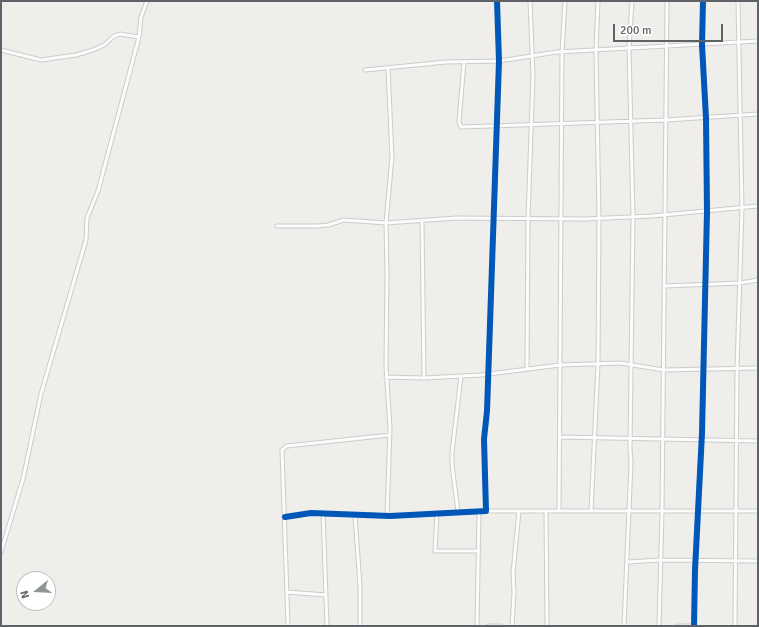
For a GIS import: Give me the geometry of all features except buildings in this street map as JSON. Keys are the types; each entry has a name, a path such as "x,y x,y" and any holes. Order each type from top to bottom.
{"street":[{"path":"1,552 23,479 41,394 86,240 87,218 98,191 139,37 141,17 148,1"},
{"path":"486,511 484,439 488,411 498,61 497,1"},
{"path":"527,368 528,218 533,56 530,1"},
{"path":"559,511 562,52 565,1"},
{"path":"591,511 598,364 599,218 596,50 598,1"},
{"path":"624,626 630,512 633,217 629,48 632,1"},
{"path":"659,626 664,370 667,1"},
{"path":"678,626 693,626 702,440 707,211 706,118 702,45 703,1"},
{"path":"735,626 734,562 737,368 742,208 739,116 738,1"},
{"path":"1,50 41,60 76,55 93,50 104,45 114,36 120,34 139,37"},
{"path":"365,70 464,62 498,61 562,52 758,41"},
{"path":"464,62 459,125 461,127 532,126 706,118 758,114"},
{"path":"387,516 390,435 386,377 388,273 386,223 392,157 388,68"},
{"path":"276,226 328,225 344,220 386,223 493,218 599,218 665,216 758,206"},
{"path":"422,221 424,378"},
{"path":"665,286 740,283 758,280"},
{"path":"386,377 424,378 461,376 560,365 598,364 631,365 664,370 758,368"},
{"path":"458,511 452,459 461,376"},
{"path":"288,626 282,450 284,448 315,442 390,435"},
{"path":"560,437 758,441"},
{"path":"285,517 323,514 387,516 458,511 758,511"},
{"path":"477,626 479,511"},
{"path":"512,626 514,593 513,573 518,511"},
{"path":"546,511 547,626"},
{"path":"437,513 435,551 479,551"},
{"path":"323,514 327,626"},
{"path":"354,515 360,586 360,626"},
{"path":"627,562 661,560 695,562 758,562"},
{"path":"287,592 326,595"},
{"path":"489,626 501,626"}],"cycle path":[{"path":"285,517 311,513 390,516 486,511 484,439 487,411 499,61 497,1"},
{"path":"694,626 695,570 702,433 707,211 706,118 702,45 703,1"}]}
